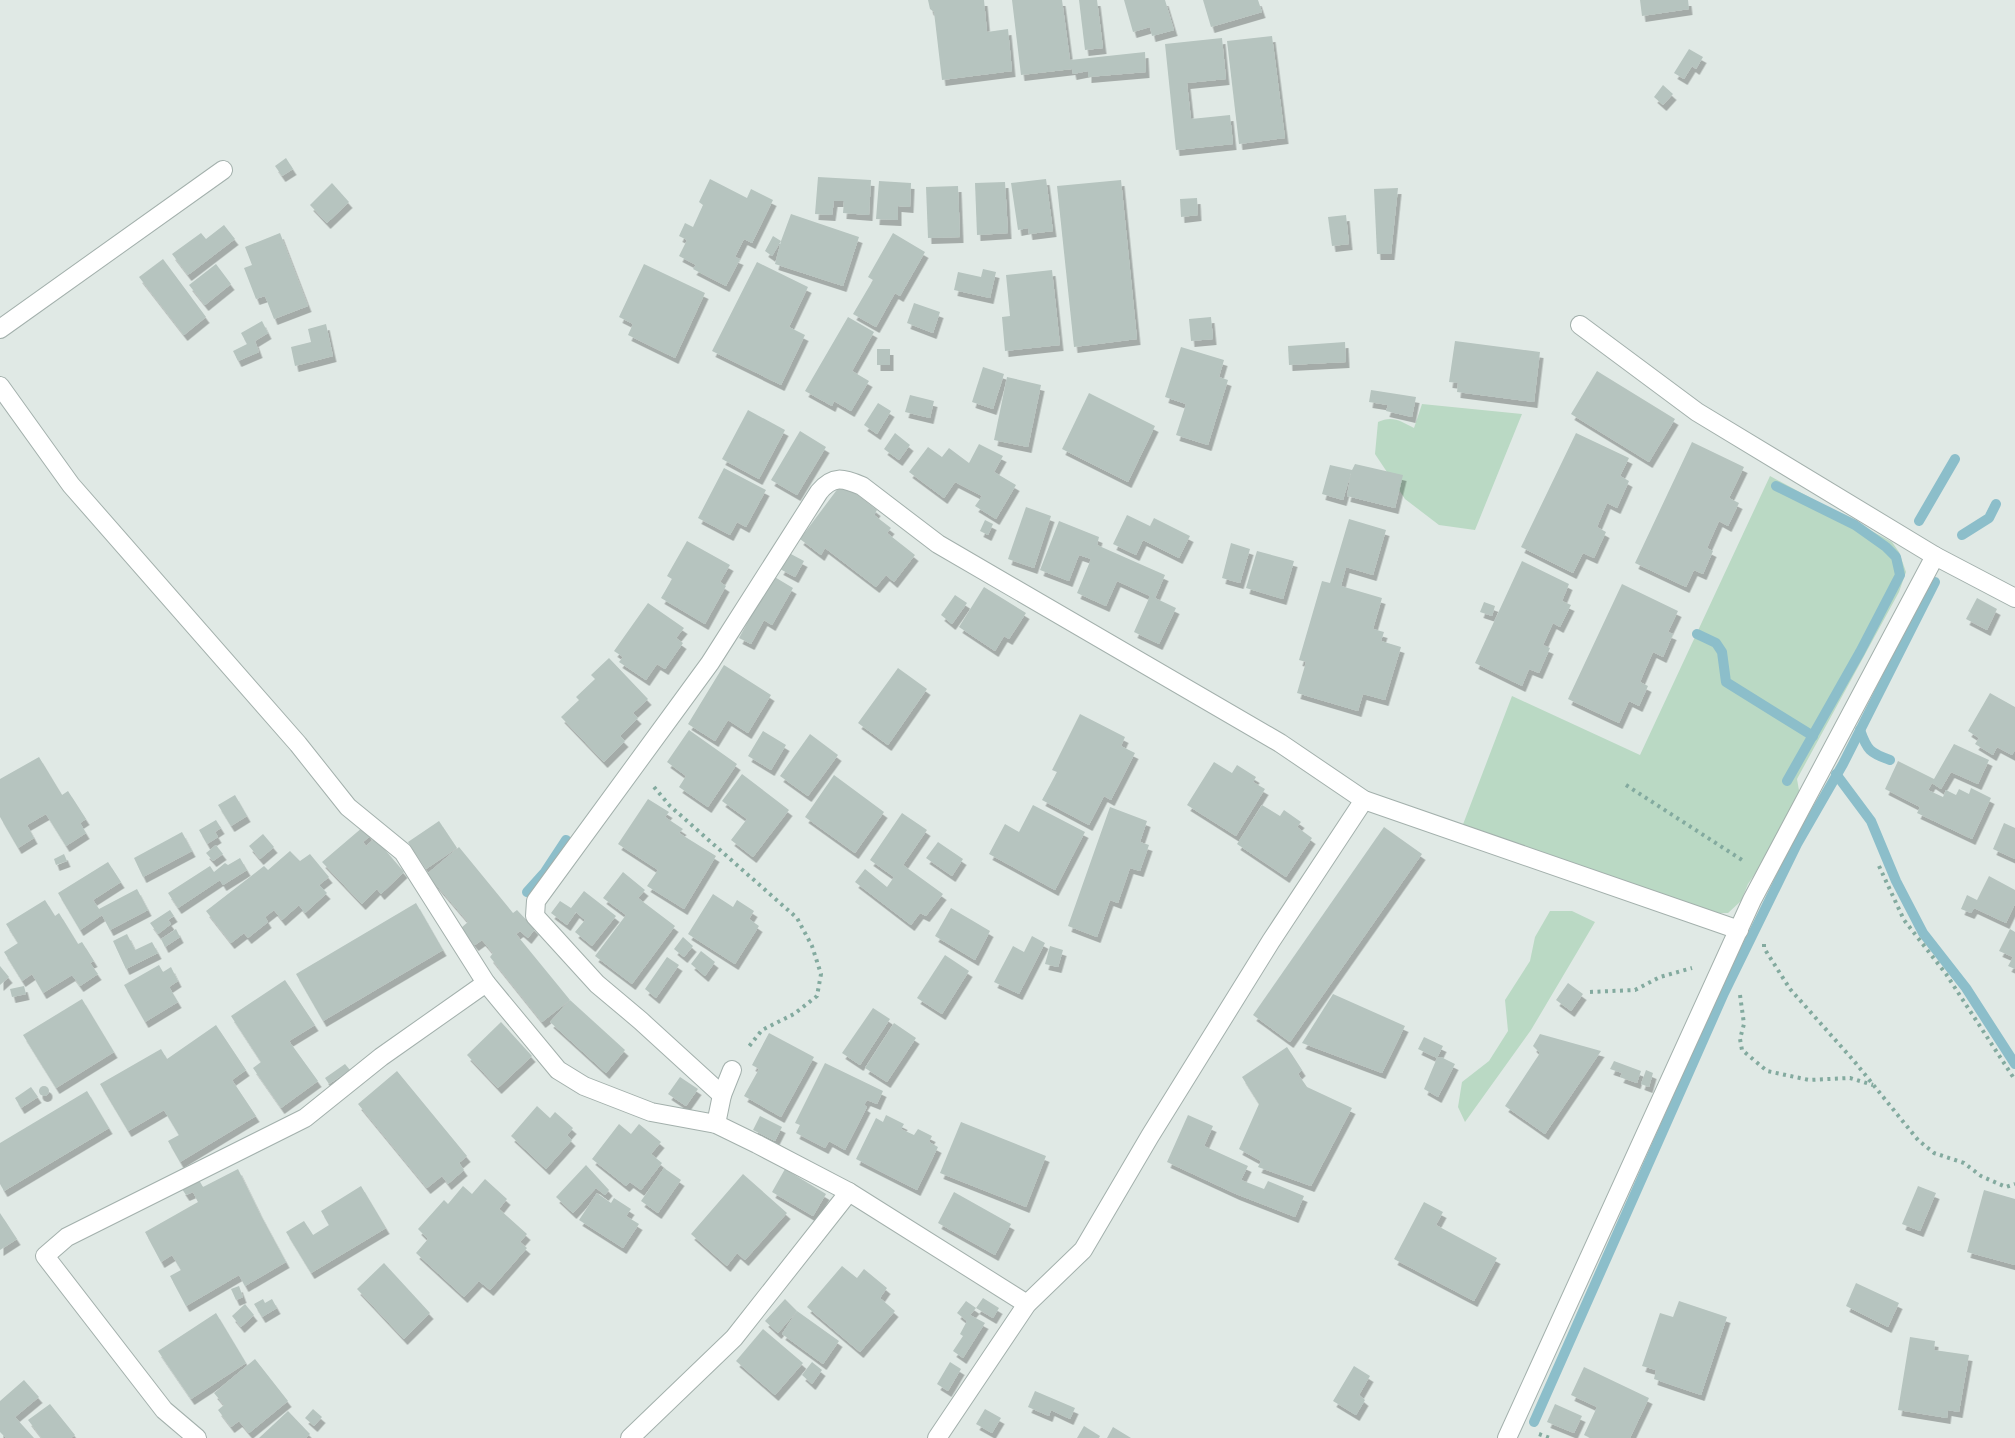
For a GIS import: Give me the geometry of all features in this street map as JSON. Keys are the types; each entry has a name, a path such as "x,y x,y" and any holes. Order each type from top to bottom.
{"street":[{"path":"0,329 223,170"},
{"path":"1580,325 1697,412 1935,556 2015,598"},
{"path":"0,386 71,485 298,744 348,807 403,852 486,983 558,1070 584,1086 651,1112 716,1124 758,1144 849,1192 1027,1304"},
{"path":"722,1095 597,984 535,916 536,901 710,663 819,492 826,484 837,479 849,480 862,486 938,544 1270,737 1364,800 1739,930"},
{"path":"1507,1438 1766,874 1935,556"},
{"path":"937,1438 1027,1304 1083,1250 1150,1136 1265,951 1364,800"},
{"path":"197,1438 164,1410 45,1257 67,1237 305,1118 381,1057 486,983"},
{"path":"716,1124 722,1095 732,1070"},
{"path":"630,1438 734,1338 849,1192"}],"path":[{"path":"633,768 649,781 670,806 797,918 812,946 821,974 817,996 794,1014 762,1030 732,1070"},
{"path":"1626,785 1766,874"},
{"path":"1879,866 1904,920 1946,974 2015,1080"},
{"path":"1763,940 1764,948 1790,989 1874,1085 1918,1140 1934,1153 1964,1163 1981,1176 2006,1187 2015,1184"},
{"path":"1590,992 1635,990 1660,977 1725,961"},
{"path":"1738,990 1744,1024 1740,1039 1742,1050 1767,1071 1809,1080 1850,1078 1874,1085"}],"green space":[{"path":"1422,404 1522,414 1475,530 1439,525 1405,499 1375,454 1378,422 1392,419 1414,428"},
{"path":"1770,476 1892,542 1899,552 1906,572 1899,592 1797,779 1800,796 1775,844 1748,884 1741,901 1728,913 1712,913 1462,827 1512,696 1640,755"},
{"path":"1550,911 1572,911 1595,922 1531,1030 1465,1122 1458,1107 1462,1082 1489,1061 1508,1031 1505,1000 1530,961 1535,937"}],"building":[{"path":"928,0 984,0 987,32 1008,29 1012,71 942,80 934,12 930,9"},
{"path":"1012,0 1062,0 1070,60 1145,52 1146,72 1088,77 1088,71 1073,74 1072,69 1021,75"},
{"path":"1079,0 1097,0 1103,48 1085,50"},
{"path":"1124,0 1165,0 1174,30 1152,36 1150,27 1133,32"},
{"path":"1203,0 1258,0 1262,12 1211,27"},
{"path":"1640,0 1688,0 1689,9 1642,16"},
{"path":"1272,36 1285,138 1239,144 1227,41"},
{"path":"1222,38 1226,79 1187,83 1191,119 1230,115 1233,144 1176,150 1165,44"},
{"path":"1689,49 1703,57 1696,69 1692,66 1684,79 1674,73"},
{"path":"1663,85 1673,94 1663,105 1654,97"},
{"path":"286,158 293,169 282,176 275,166"},
{"path":"818,177 871,180 869,215 843,213 844,201 834,201 832,215 815,214"},
{"path":"710,179 747,198 751,189 773,200 752,243 744,239 735,257 740,259 726,286 693,269 696,265 679,256 687,240 679,236 685,223 693,227 703,205 699,202"},
{"path":"1046,179 1053,231 1029,234 1028,228 1018,230 1011,183"},
{"path":"1121,180 1137,339 1074,347 1057,186"},
{"path":"879,181 911,183 910,207 898,206 898,220 876,219"},
{"path":"1005,182 1008,233 977,235 975,183"},
{"path":"332,183 349,202 327,223 310,205"},
{"path":"958,186 960,237 928,238 926,187"},
{"path":"1398,188 1391,254 1377,254 1374,189"},
{"path":"1197,198 1198,215 1181,217 1180,199"},
{"path":"791,214 859,237 843,286 775,264"},
{"path":"1346,215 1349,244 1332,246 1328,217"},
{"path":"224,225 235,239 188,275 172,254 201,233 206,239"},
{"path":"280,233 308,306 274,319 265,296 256,299 244,268 252,265 245,247"},
{"path":"893,233 925,252 900,296 895,293 876,327 853,314 873,280 868,277"},
{"path":"773,236 781,241 772,256 765,251"},
{"path":"163,259 206,317 184,335 139,277"},
{"path":"757,262 808,287 789,327 805,335 781,385 712,351"},
{"path":"216,264 231,284 205,305 189,285"},
{"path":"644,264 705,293 675,358 628,335 633,324 619,317"},
{"path":"983,269 996,272 990,298 954,290 958,272 981,277"},
{"path":"1052,270 1060,345 1005,351 1002,317 1010,316 1006,275"},
{"path":"914,303 940,312 933,333 907,323"},
{"path":"848,317 874,332 852,371 869,381 851,411 834,401 832,406 805,391"},
{"path":"1211,317 1213,339 1191,341 1189,319"},
{"path":"262,321 268,333 255,341 259,352 238,361 233,351 247,344 241,333"},
{"path":"326,324 333,356 295,366 291,347 311,342 308,329"},
{"path":"1455,341 1540,352 1534,402 1457,392 1458,383 1449,382"},
{"path":"1345,342 1346,362 1289,365 1288,346"},
{"path":"1181,347 1224,360 1219,377 1228,380 1208,445 1176,435 1186,404 1165,397"},
{"path":"877,349 890,349 890,365 877,365"},
{"path":"983,367 1004,374 993,409 972,402"},
{"path":"1597,371 1675,419 1649,462 1571,414"},
{"path":"1007,377 1041,385 1028,447 994,440"},
{"path":"1371,390 1416,397 1412,417 1386,411 1388,405 1369,402"},
{"path":"1089,393 1155,426 1128,482 1062,449"},
{"path":"910,395 934,401 930,418 905,412"},
{"path":"878,403 891,411 877,434 864,425"},
{"path":"748,410 785,430 759,479 722,459"},
{"path":"800,431 826,447 797,495 771,480"},
{"path":"895,433 910,445 899,460 884,449"},
{"path":"1576,433 1629,458 1620,476 1629,481 1617,508 1607,503 1597,527 1606,532 1594,558 1583,553 1573,573 1521,547"},
{"path":"1692,442 1744,467 1729,498 1739,503 1728,526 1719,521 1707,548 1713,551 1703,574 1694,570 1686,587 1635,563"},
{"path":"979,444 1003,456 994,472 1016,485 996,519 975,506 982,496 955,482 944,498 909,472 928,447 942,457 949,448 969,463"},
{"path":"1355,464 1403,475 1395,508 1347,496 1351,473 1343,500 1322,494 1330,465 1352,470"},
{"path":"724,468 766,490 746,527 737,522 730,535 698,518"},
{"path":"842,483 877,510 874,515 891,528 887,533 915,555 894,582 886,575 876,587 825,548 821,555 800,539"},
{"path":"1026,507 1051,516 1034,568 1008,559"},
{"path":"1127,515 1150,526 1154,518 1190,536 1179,558 1143,540 1136,555 1113,544"},
{"path":"1349,519 1386,530 1373,575 1346,567 1341,586 1382,598 1373,629 1384,632 1381,641 1401,647 1385,700 1363,694 1358,711 1297,693 1306,662 1299,660 1322,581 1330,583"},
{"path":"985,520 993,524 988,535 980,531"},
{"path":"1059,521 1099,537 1097,545 1165,575 1155,598 1176,608 1159,644 1134,632 1150,596 1117,581 1106,606 1077,593 1091,559 1079,555 1069,581 1040,570"},
{"path":"687,541 730,565 720,582 726,586 705,624 661,598 672,579 667,576"},
{"path":"1231,543 1250,549 1240,583 1222,578"},
{"path":"1257,551 1294,561 1283,599 1246,588"},
{"path":"789,553 804,561 795,577 780,569"},
{"path":"1522,561 1569,584 1562,601 1571,605 1560,627 1553,623 1543,645 1550,648 1539,673 1529,669 1522,686 1475,663"},
{"path":"773,576 793,588 772,625 764,620 751,644 739,638"},
{"path":"1622,584 1678,611 1668,632 1673,634 1663,657 1653,652 1640,682 1648,686 1639,706 1629,701 1619,723 1568,699"},
{"path":"984,587 1026,613 1009,639 1004,636 995,651 959,627"},
{"path":"955,595 967,603 952,624 941,615"},
{"path":"1977,598 1997,609 1987,630 1966,619"},
{"path":"1484,602 1495,606 1492,616 1480,612"},
{"path":"648,603 684,628 676,638 683,643 665,669 657,664 646,680 619,662 623,657 614,651"},
{"path":"609,658 648,699 633,713 638,718 620,736 625,741 604,762 561,717 579,700 576,697 595,679 591,675"},
{"path":"724,665 771,695 748,733 728,720 715,741 688,724"},
{"path":"898,668 927,689 888,745 858,723"},
{"path":"1990,693 2015,707 2015,750 2012,755 1997,747 1993,755 1975,744 1979,738 1968,731"},
{"path":"1080,714 1125,737 1121,746 1135,753 1111,800 1104,796 1089,825 1042,800 1057,772 1052,770"},
{"path":"689,730 737,764 708,807 679,787 686,776 667,762"},
{"path":"763,731 786,745 771,770 748,756"},
{"path":"810,734 838,755 808,796 780,776"},
{"path":"1954,744 1989,760 1978,784 1951,772 1941,789 1932,783 1928,790 1943,797 1946,790 1956,795 1959,789 1969,794 1971,788 1991,798 1972,839 1917,813 1920,807 1885,789 1898,761 1934,779"},
{"path":"39,757 62,795 68,791 86,819 80,823 86,833 66,846 46,814 27,825 34,838 18,848 0,817 0,779"},
{"path":"1214,762 1232,773 1237,765 1256,777 1253,782 1265,789 1236,836 1187,805"},
{"path":"742,774 789,810 753,857 731,840 747,819 722,801"},
{"path":"834,775 884,812 855,853 805,817"},
{"path":"235,795 247,816 231,826 218,805"},
{"path":"648,799 669,812 665,817 683,829 679,833 716,856 684,909 647,886 658,870 618,844"},
{"path":"1033,805 1085,832 1055,890 989,854 1005,824 1019,832"},
{"path":"1262,805 1280,816 1284,810 1301,822 1297,827 1312,838 1286,877 1237,844"},
{"path":"1110,807 1147,821 1140,842 1149,845 1140,871 1130,868 1118,903 1110,900 1097,937 1068,926"},
{"path":"902,813 927,830 903,865 943,894 926,916 920,913 911,925 855,882 865,869 887,887 894,877 870,860"},
{"path":"216,820 221,828 215,832 218,837 207,844 199,830"},
{"path":"439,821 457,848 426,869 408,842"},
{"path":"2004,823 2015,828 2015,859 1993,849"},
{"path":"363,827 370,836 363,842 366,846 375,838 404,872 381,894 377,889 362,904 322,862"},
{"path":"1384,827 1422,854 1290,1042 1253,1015"},
{"path":"182,832 192,851 143,877 134,858"},
{"path":"263,834 274,847 260,859 249,846"},
{"path":"938,842 963,859 952,876 926,858"},
{"path":"216,845 223,854 213,861 206,853"},
{"path":"459,847 513,913 517,910 535,929 528,938 520,931 516,934 570,1000 542,1022 490,957 493,953 482,940 475,945 461,928 468,922 427,874"},
{"path":"290,851 300,861 310,854 329,877 319,885 327,893 305,913 299,905 282,920 274,910 265,917 268,922 248,938 244,933 231,943 206,911 264,866 268,870"},
{"path":"64,854 67,861 56,865 54,859"},
{"path":"240,858 247,870 223,885 220,880 178,908 168,893 210,866 214,872 225,863 228,865"},
{"path":"108,862 121,882 93,900 99,909 137,889 148,910 110,930 102,915 80,930 58,893"},
{"path":"623,872 645,890 638,898 675,926 632,984 595,956 626,915 603,898"},
{"path":"1989,876 2015,890 2015,904 2006,923 1974,908 1971,913 1961,909 1967,895 1977,900"},
{"path":"584,891 616,916 592,946 575,932 585,920 576,912 567,925 551,913 560,901 571,908"},
{"path":"713,894 733,907 737,900 754,911 749,919 759,926 735,964 688,934"},
{"path":"45,900 55,916 59,913 78,944 82,942 94,961 90,963 98,974 80,986 72,975 43,993 32,974 22,981 4,952 18,943 6,924"},
{"path":"416,903 443,950 323,1021 296,974"},
{"path":"951,908 990,931 975,960 935,936"},
{"path":"170,910 174,916 168,920 171,924 158,934 150,923"},
{"path":"176,929 180,937 165,947 161,939"},
{"path":"2010,929 2015,932 2015,969 2008,966 2013,957 1999,951"},
{"path":"127,934 135,950 152,942 158,953 126,969 113,941"},
{"path":"1032,936 1045,943 1019,994 994,982 1013,946 1024,952"},
{"path":"683,937 693,946 684,957 674,949"},
{"path":"1050,946 1063,950 1058,967 1045,964"},
{"path":"701,951 715,962 705,976 691,964"},
{"path":"945,955 969,971 942,1014 917,998"},
{"path":"667,957 679,965 656,998 645,989"},
{"path":"159,965 163,972 171,967 178,981 169,987 178,1002 145,1022 124,985"},
{"path":"0,966 9,977 0,985"},
{"path":"285,980 315,1025 289,1041 318,1081 281,1108 253,1068 261,1062 231,1016"},
{"path":"1568,983 1583,994 1571,1011 1556,1000"},
{"path":"24,986 26,994 12,997 10,989"},
{"path":"1333,994 1405,1026 1382,1073 1302,1043"},
{"path":"82,999 114,1052 56,1088 23,1035"},
{"path":"570,1000 625,1050 606,1073 550,1022"},
{"path":"873,1008 890,1019 860,1065 842,1053"},
{"path":"501,1022 532,1056 498,1088 467,1055"},
{"path":"894,1023 916,1038 887,1082 865,1068"},
{"path":"216,1025 246,1070 232,1080 256,1116 180,1162 168,1141 179,1135 164,1110 128,1131 100,1084 161,1049 167,1059"},
{"path":"769,1033 814,1057 781,1117 744,1096 759,1069 752,1065"},
{"path":"1540,1034 1601,1051 1545,1134 1505,1106 1540,1053 1533,1046"},
{"path":"1424,1037 1443,1046 1437,1058 1418,1049"},
{"path":"1287,1047 1302,1070 1298,1074 1307,1087 1352,1108 1311,1186 1258,1167 1261,1161 1239,1149 1259,1104 1242,1077"},
{"path":"1441,1057 1455,1064 1438,1097 1424,1089 1437,1058"},
{"path":"1614,1061 1641,1071 1637,1083 1620,1077 1622,1073 1610,1069"},
{"path":"825,1063 883,1091 877,1104 867,1100 864,1105 867,1107 845,1150 829,1141 825,1148 796,1133 800,1125 795,1123"},
{"path":"345,1064 350,1070 329,1084 325,1078"},
{"path":"1646,1070 1653,1073 1649,1087 1641,1084"},
{"path":"397,1071 467,1156 459,1163 464,1170 448,1184 442,1176 427,1188 358,1104"},
{"path":"680,1077 698,1089 686,1106 668,1094"},
{"path":"44,1086 48,1087 48,1095 44,1096 40,1095 39,1091 40,1087"},
{"path":"31,1087 38,1097 21,1108 15,1098"},
{"path":"87,1091 109,1128 4,1191 0,1184 0,1143"},
{"path":"537,1106 550,1118 555,1112 573,1128 567,1135 572,1140 546,1169 511,1136"},
{"path":"886,1115 904,1124 901,1129 914,1135 918,1129 932,1136 929,1142 938,1147 917,1190 856,1159 876,1118 883,1122"},
{"path":"1188,1115 1213,1126 1204,1146 1248,1166 1241,1180 1264,1189 1268,1181 1304,1196 1295,1217 1236,1194 1167,1162"},
{"path":"760,1116 782,1127 775,1141 753,1130"},
{"path":"961,1122 1046,1156 1026,1207 940,1173"},
{"path":"619,1124 631,1134 639,1124 661,1142 651,1154 662,1163 641,1190 630,1182 626,1186 592,1159"},
{"path":"586,1165 609,1190 605,1195 596,1188 573,1213 556,1197"},
{"path":"664,1168 681,1180 658,1213 641,1201"},
{"path":"238,1169 286,1262 245,1286 239,1275 186,1306 170,1276 181,1270 172,1255 161,1262 145,1232 198,1202 193,1192 186,1195 182,1189 199,1180 203,1187"},
{"path":"785,1169 826,1194 813,1216 772,1192"},
{"path":"743,1174 787,1213 745,1260 737,1253 727,1266 691,1234"},
{"path":"485,1179 507,1199 499,1209 527,1234 520,1242 527,1248 490,1290 479,1281 464,1297 416,1253 428,1239 418,1229 444,1200 448,1204 463,1186 472,1194"},
{"path":"361,1186 386,1228 311,1273 286,1232 304,1221 313,1235 329,1225 321,1211"},
{"path":"1918,1186 1936,1193 1920,1231 1902,1224"},
{"path":"1984,1190 2015,1199 2015,1265 1967,1252"},
{"path":"954,1192 1011,1224 995,1255 938,1223"},
{"path":"597,1193 611,1203 614,1198 631,1209 626,1216 639,1224 623,1248 579,1220"},
{"path":"1424,1202 1443,1212 1436,1225 1497,1258 1474,1301 1394,1259"},
{"path":"0,1213 17,1239 0,1250"},
{"path":"384,1263 430,1313 404,1339 357,1289"},
{"path":"842,1266 857,1278 864,1269 887,1288 880,1298 895,1311 860,1352 807,1307"},
{"path":"1856,1283 1899,1303 1888,1327 1846,1306"},
{"path":"239,1286 243,1297 236,1300 231,1289"},
{"path":"983,1298 999,1308 993,1318 976,1308"},
{"path":"263,1299 265,1303 272,1299 277,1308 262,1317 254,1304"},
{"path":"785,1299 797,1311 778,1333 765,1321"},
{"path":"966,1301 976,1308 970,1315 985,1323 963,1358 953,1351 963,1336 960,1334 967,1321 957,1313"},
{"path":"1679,1301 1727,1317 1701,1395 1654,1379 1656,1370 1642,1366 1660,1313 1673,1317"},
{"path":"245,1304 254,1315 241,1327 232,1316"},
{"path":"797,1311 839,1341 823,1364 782,1334"},
{"path":"216,1313 246,1363 191,1399 158,1351"},
{"path":"763,1329 803,1363 775,1395 736,1361"},
{"path":"1910,1337 1935,1341 1934,1350 1969,1355 1959,1412 1948,1410 1947,1418 1898,1410"},
{"path":"255,1359 288,1401 249,1433 239,1421 231,1427 218,1410 224,1405 214,1393"},
{"path":"812,1362 822,1370 812,1384 802,1375"},
{"path":"950,1362 961,1369 948,1391 937,1384"},
{"path":"1354,1366 1370,1376 1359,1395 1365,1400 1356,1415 1333,1401"},
{"path":"1584,1367 1649,1398 1630,1438 1590,1438 1584,1435 1597,1407 1571,1395"},
{"path":"24,1380 39,1397 15,1417 34,1438 6,1438 0,1432 0,1401"},
{"path":"1035,1391 1075,1408 1070,1419 1051,1410 1049,1416 1028,1407"},
{"path":"50,1404 75,1435 71,1438 42,1438 28,1420"},
{"path":"1555,1404 1582,1416 1574,1433 1547,1422"},
{"path":"313,1409 322,1417 314,1426 305,1418"},
{"path":"985,1409 1001,1418 992,1433 976,1424"},
{"path":"288,1411 310,1434 306,1438 259,1438"},
{"path":"1084,1426 1100,1436 1099,1438 1077,1438"},
{"path":"1113,1427 1131,1438 1107,1438"}],"waterway":[{"path":"1919,521 1955,459"},
{"path":"1776,486 1855,525 1886,547 1896,557 1900,575 1860,652 1787,781"},
{"path":"1962,535 1989,518 1996,504"},
{"path":"1534,1422 1724,993 1797,844 1843,764 1935,582"},
{"path":"1697,634 1716,643 1722,652 1726,682 1813,736"},
{"path":"1860,730 1870,750 1890,760"},
{"path":"1836,774 1871,821 1896,881 1923,933 1966,988 2015,1064"},
{"path":"527,892 545,872 566,840"}]}
